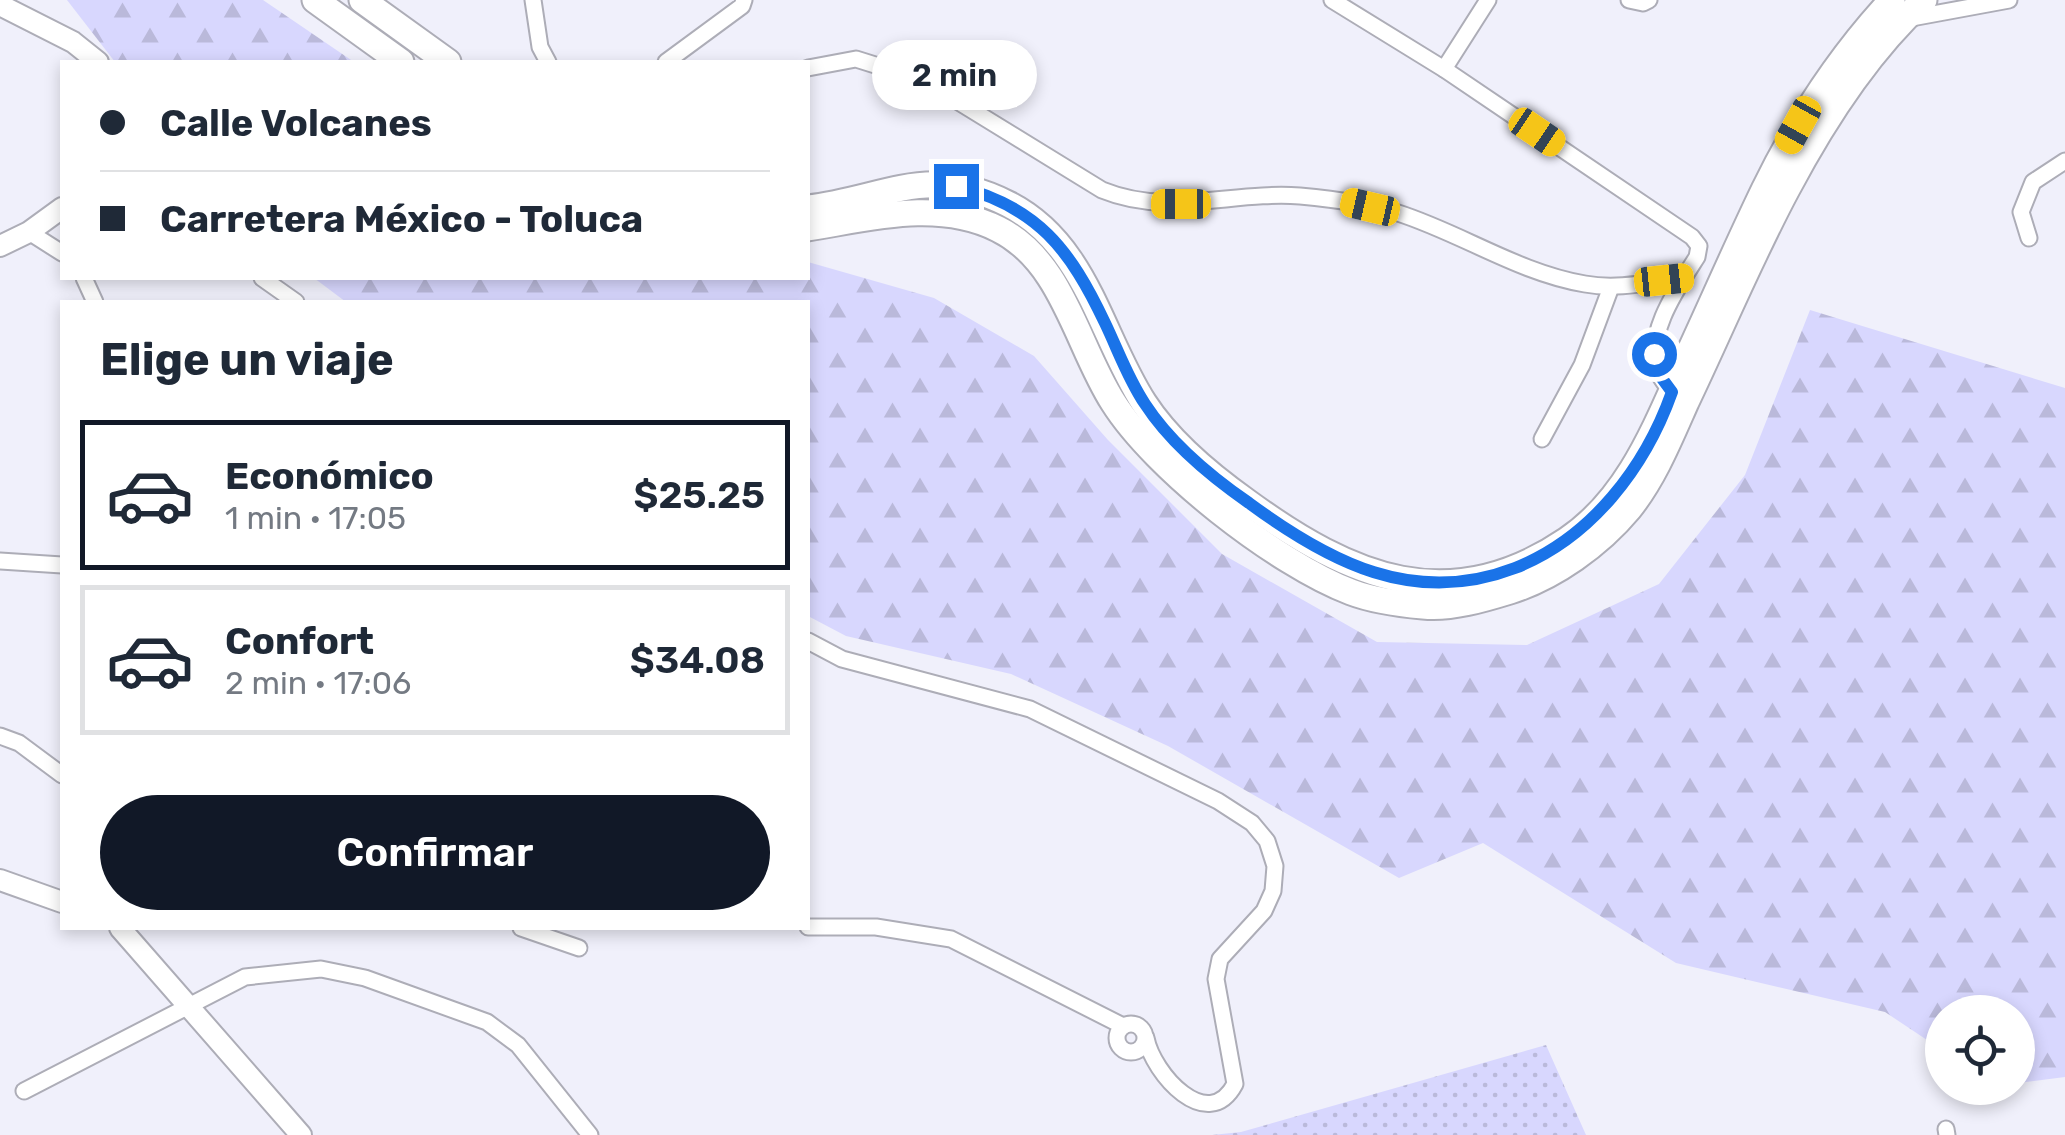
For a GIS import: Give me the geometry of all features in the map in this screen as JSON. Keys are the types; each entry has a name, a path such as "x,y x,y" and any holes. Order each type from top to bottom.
{"main road":[{"path":"316,0 397,60"},
{"path":"362,0 445,60"},
{"path":"810,208 928,184 987,194 1034,218 1065,251 1100,311 1145,405 1172,438 1233,492 1304,542 1361,570 1414,581 1474,580 1554,549 1597,515 1647,447 1794,132 1840,61 1897,10 1924,0"},
{"path":"810,228 915,212 964,216 1002,230 1030,254 1052,282 1112,402 1152,452 1208,502 1298,566 1353,593 1427,607 1480,600 1525,586 1566,565 1630,508 1661,457 1803,160 1897,10"}],"street":[{"path":"533,0 540,47 547,60"},
{"path":"669,60 742,6 744,0"},
{"path":"1332,0 1353,4 1692,237 1699,246 1697,257 1658,333 1654,354 1658,373 1672,392"},
{"path":"1444,69 1488,0"},
{"path":"1629,0 1649,0"},
{"path":"1897,10 2009,0"},
{"path":"0,5 72,42 95,60"},
{"path":"810,68 856,59 924,80 1102,190 1126,199 1166,204 1293,196 1342,200 1398,213 1559,279 1611,287 1684,278"},
{"path":"2029,238 2021,212 2033,182 2065,160"},
{"path":"0,246 29,232 60,209"},
{"path":"29,232 60,251"},
{"path":"265,280 293,300"},
{"path":"1542,439 1582,364 1611,287"},
{"path":"0,561 60,565"},
{"path":"810,642 842,659 1042,714 1218,801 1252,823 1267,841 1274,866 1273,891 1264,911 1220,959 1216,979 1235,1084 1230,1096 1218,1105 1202,1107 1177,1092 1150,1056 1140,1026 1123,1026 951,938 876,926 810,927"},
{"path":"0,736 19,743 60,774"},
{"path":"0,880 60,901"},
{"path":"122,930 301,1135"},
{"path":"527,930 579,948"},
{"path":"24,1091 244,976 322,970 410,992 487,1022 518,1045 590,1135"},
{"path":"1123,1026 1117,1034 1118,1045 1124,1052 1135,1053 1143,1048 1146,1038"}],"green space":[{"path":"67,0 263,0 351,60 113,60"},
{"path":"810,263 934,298 1034,356 1108,440 1222,554 1377,642 1527,645 1659,584 1745,475 1810,310 2065,388 2065,1077 2035,1081 2035,995 1925,995 1925,1039 1885,1012 1676,963 1483,843 1399,878 1168,746 1011,674 846,636 810,617 810,300 343,300 317,280 810,280"},
{"path":"1546,1045 1586,1135 1212,1135 1241,1132"}],"route":[{"path":"956,186 1010,205 1034,218 1052,236 1093,298 1145,405 1162,428 1205,470 1304,542 1361,570 1414,581 1474,580 1526,563 1577,533 1597,515 1630,472 1666,409 1672,392 1658,373 1654,354"}]}
